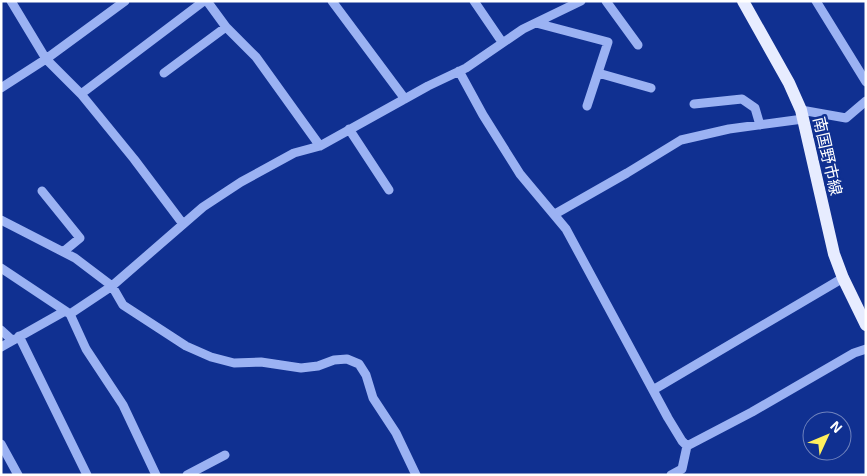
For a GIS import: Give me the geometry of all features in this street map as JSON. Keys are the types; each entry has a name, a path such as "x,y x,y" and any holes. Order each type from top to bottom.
{"main road":[{"name":"南国野市線","path":"743,1 789,82 802,115 834,254 842,278 866,325"}],"street":[{"path":"11,1 46,59 81,94 134,159 183,224"},
{"path":"1,88 46,59 125,1"},
{"path":"81,94 204,1"},
{"path":"207,1 226,27 256,57 320,146"},
{"path":"332,1 405,99"},
{"path":"474,1 502,42"},
{"path":"1,347 15,338 67,313 112,286 204,207 241,182 294,154 320,146 482,58 502,42 536,23 581,1"},
{"path":"606,1 638,45"},
{"path":"816,1 866,82"},
{"path":"536,23 608,42 587,106"},
{"path":"164,73 226,27"},
{"path":"459,71 483,115 520,174 566,229 653,390 682,441 687,446"},
{"path":"598,73 651,88"},
{"path":"694,104 742,99 755,108 760,125"},
{"path":"555,214 681,140 802,115 846,118 866,101"},
{"path":"350,129 389,190"},
{"path":"42,191 80,238 63,252"},
{"path":"1,220 74,258 112,286 123,305 186,346 212,357 234,363 261,362 301,368 318,366 334,360 347,359 358,364 366,375 373,398 396,433 416,475"},
{"path":"1,268 67,313 86,349 123,406 156,475"},
{"path":"653,390 842,278"},
{"path":"1,330 15,338 87,475"},
{"path":"687,446 752,412 854,353 866,349"},
{"path":"1,444 18,475"},
{"path":"671,475 682,469 687,446"},
{"path":"187,475 225,455"}]}
